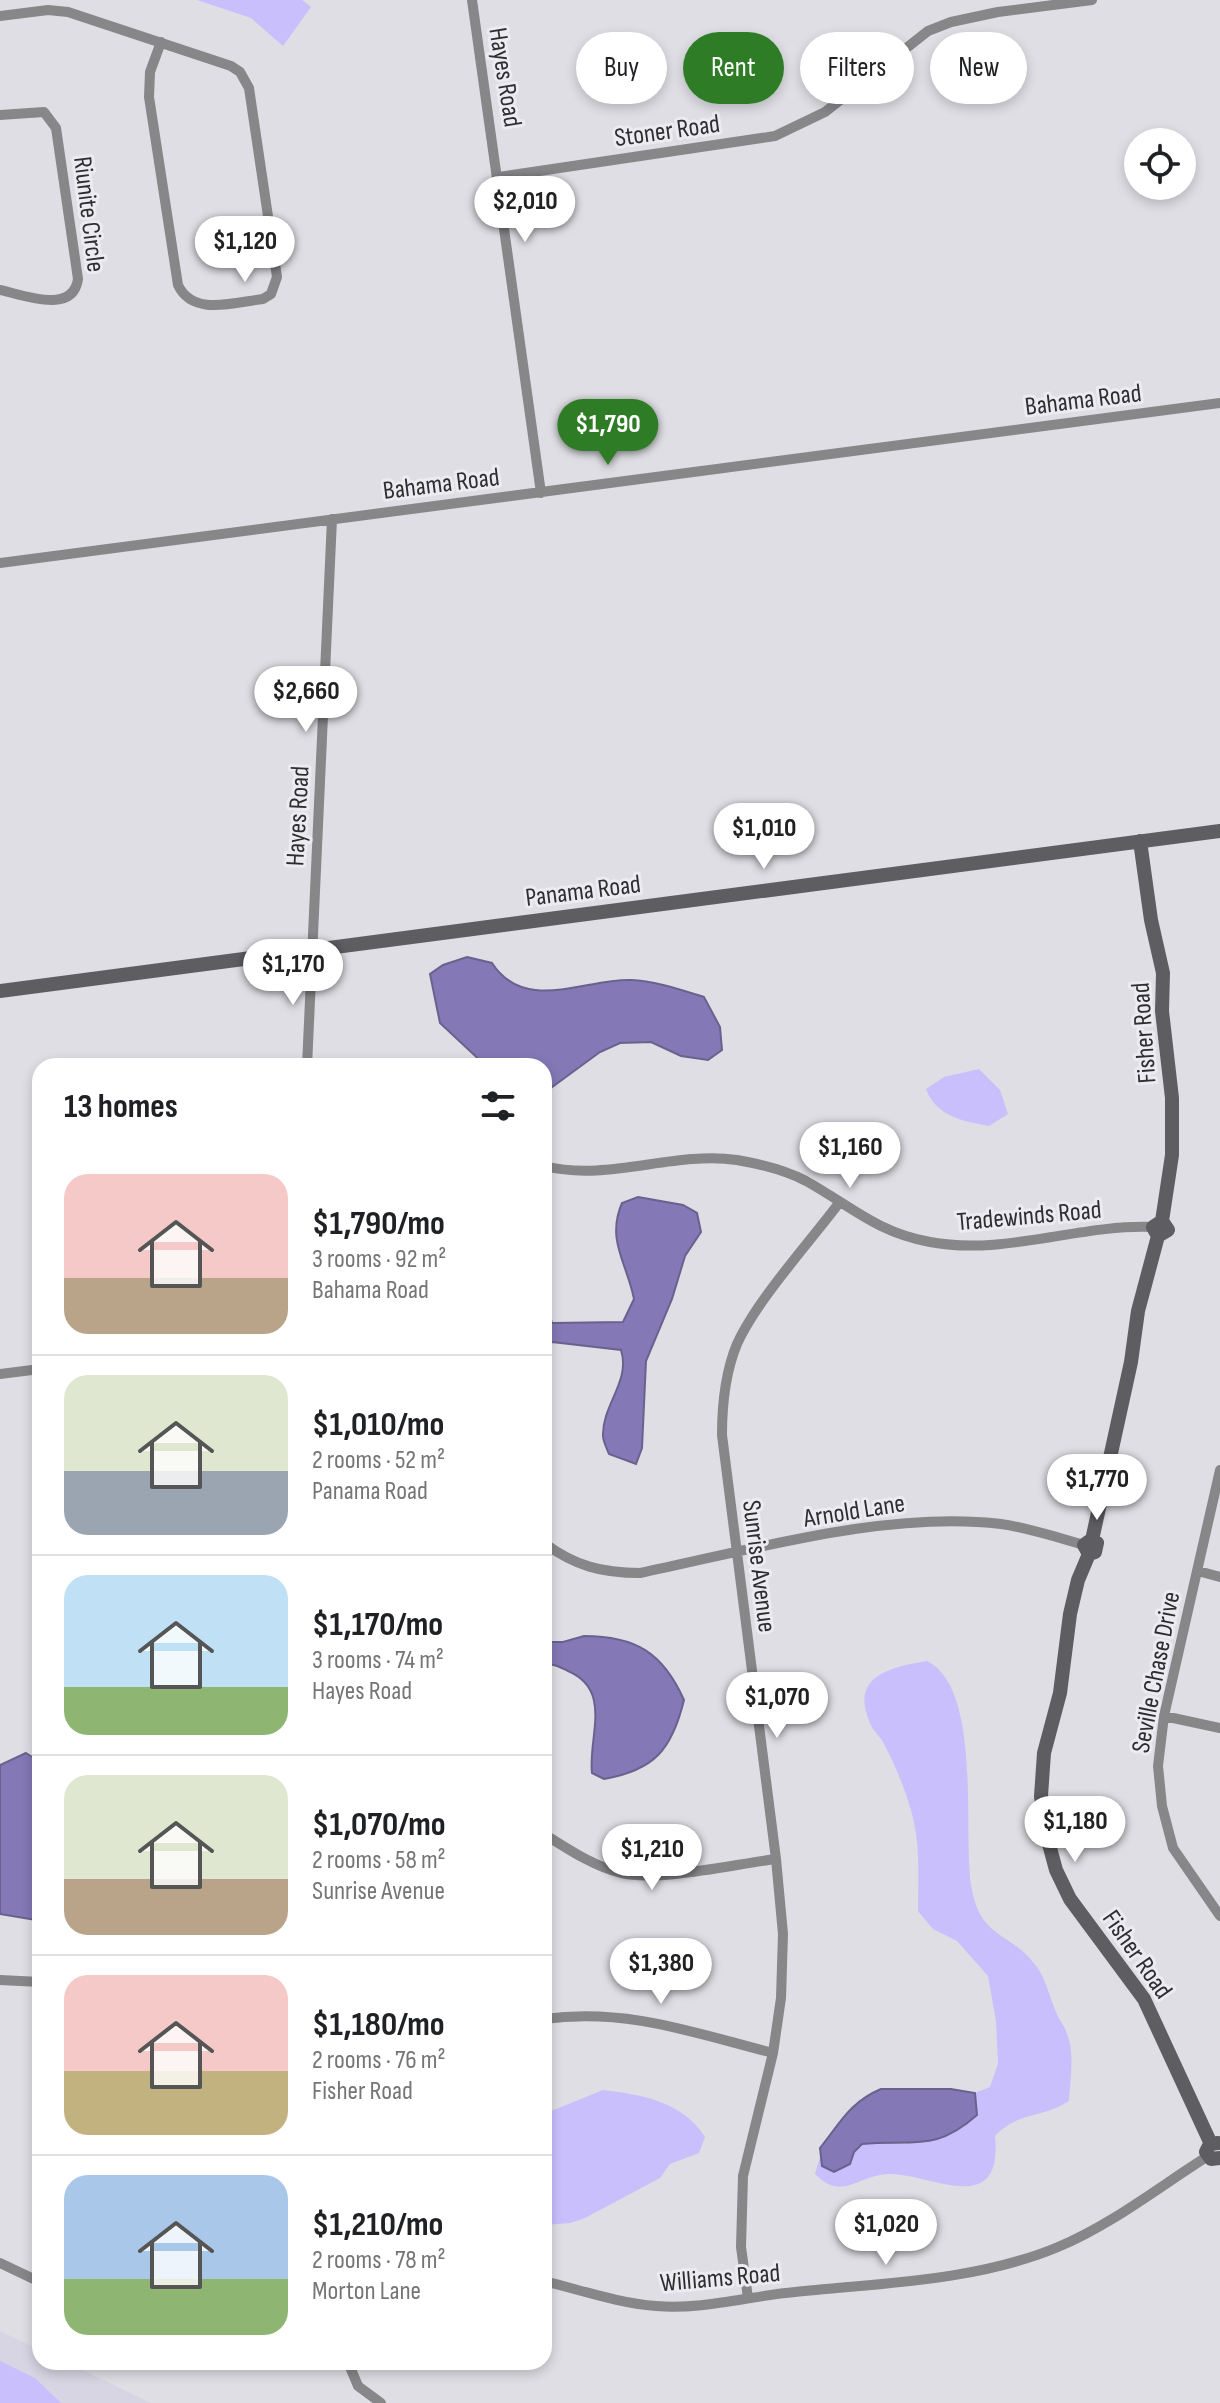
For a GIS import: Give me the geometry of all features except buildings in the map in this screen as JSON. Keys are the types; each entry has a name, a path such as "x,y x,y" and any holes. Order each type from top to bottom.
{"street":[{"name":"Hayes Road","path":"472,0 541,493"},
{"name":"Stoner Road","path":"499,177 775,136 825,112 928,31 951,22 998,12 1092,0"},
{"path":"0,16 48,10 68,12 161,42 231,66 245,80 277,277 276,286 263,299 205,305 186,298 178,285 149,97 150,72 161,42"},
{"name":"Riunite Circle","path":"0,115 44,112 56,128 78,279 77,288 67,299 53,300 0,290"},
{"name":"Bahama Road","path":"0,563 1220,403"},
{"name":"Hayes Road","path":"307,1058 332,519"},
{"name":"Panama Road","path":"0,991 1220,831"},
{"name":"Fisher Road","path":"1140,841 1151,920 1163,973 1162,1011 1172,1098 1172,1155 1138,1311 1131,1362 1070,1614 1066,1663 1044,1753 1041,1796 1046,1833 1056,1870 1070,1899 1144,1999 1216,2153"},
{"name":"Tradewinds Road","path":"552,1167 583,1171 619,1170 701,1159 762,1165 805,1181 886,1230 931,1242 959,1245 992,1245 1158,1228"},
{"name":"Sunrise Avenue","path":"748,2298 741,2247 743,2176 773,2053 781,1998 783,1934 722,1435 727,1375 737,1344 753,1316 839,1203"},
{"path":"0,1374 32,1370"},
{"name":"Seville Chase Drive","path":"1220,1470 1164,1716 1158,1766 1162,1806 1173,1848 1220,1916"},
{"name":"Arnold Lane","path":"552,1549 585,1567 614,1573 640,1573 868,1527 927,1521 1000,1524 1088,1546"},
{"path":"1198,1571 1220,1577"},
{"path":"1164,1716 1220,1728"},
{"path":"552,1839 597,1865 623,1874 650,1875 776,1859"},
{"path":"0,1980 32,1982"},
{"path":"552,2018 578,2014 625,2016 681,2027 773,2053"},
{"name":"Williams Road","path":"552,2283 627,2302 688,2307 974,2271 1054,2249 1083,2236 1216,2153"},
{"path":"0,2263 32,2275"},
{"path":"351,2370 358,2386 381,2403"}],"shaded area":[{"path":"197,0 302,0 311,7 283,46 251,18"},
{"path":"467,957 492,963 506,978 521,987 539,990 631,980 659,984 704,997 720,1027 722,1050 708,1060 681,1056 651,1042 620,1043 600,1052 552,1087 552,1058 477,1058 440,1023 430,974 443,965"},
{"path":"979,1069 1000,1090 1008,1114 989,1126 951,1116 936,1105 926,1089 944,1077"},
{"path":"638,1197 683,1205 697,1213 701,1232 685,1256 672,1299 646,1361 642,1448 636,1464 609,1454 603,1438 607,1414 622,1372 621,1350 552,1342 552,1323 623,1322 634,1299 617,1240 616,1229 622,1203"},
{"path":"584,1636 619,1639 646,1650 667,1670 684,1700 674,1732 649,1763 604,1779 592,1773 594,1702 582,1679 552,1665 552,1642"},
{"path":"927,1661 944,1676 956,1700 963,1730 967,1763 969,1861 975,1903 989,1926 1027,1955 1043,1978 1071,2050 1069,2101 1021,2119 995,2136 994,2162 988,2177 976,2185 943,2184 889,2174 842,2187 834,2186 815,2174 821,2154 822,2166 854,2152 861,2144 905,2144 977,2115 975,2093 990,2087 998,2064 996,2021 988,1976 957,1941 933,1929 918,1911 914,1820 895,1766 883,1741 871,1726 865,1707 869,1684 877,1677 900,1667"},
{"path":"26,1753 32,1757 32,1919 0,1914 0,1765"},
{"path":"881,2089 951,2089 975,2093 977,2115 962,2127 935,2140 862,2144 854,2152 850,2164 834,2172 822,2166 820,2148 853,2107"},
{"path":"603,2090 632,2094 660,2102 685,2115 705,2137 699,2153 670,2164 660,2178 585,2218 552,2224 552,2111"},
{"path":"0,2331 32,2346 32,2370 83,2370 151,2403 0,2403"},
{"path":"0,2361 35,2378 61,2403 0,2403"}]}
